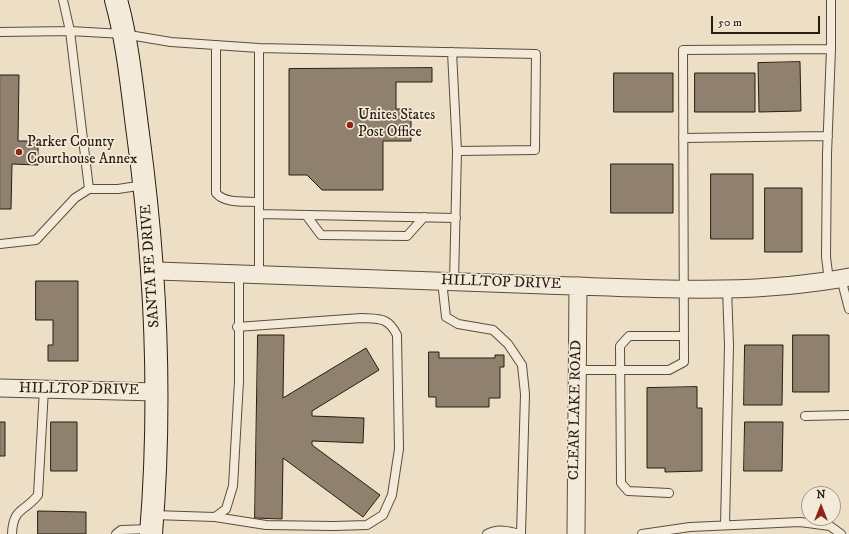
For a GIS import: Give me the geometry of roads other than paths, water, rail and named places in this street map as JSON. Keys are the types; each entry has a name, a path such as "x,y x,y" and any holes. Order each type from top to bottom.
{"main road":[{"name":"SANTA FE DRIVE","path":"116,0 123,34 145,185 153,271 157,392 152,526"}],"street":[{"name":"HILLTOP DRIVE","path":"153,271 448,282 727,289 776,287 840,278"},
{"name":"CLEAR LAKE ROAD","path":"576,534 578,286"},
{"name":"HILLTOP DRIVE","path":"0,388 157,392"}],"lane":[{"path":"63,0 70,31 89,190"},
{"path":"831,0 832,48 828,136 826,257 840,278 849,309"},
{"path":"0,32 70,31 123,34 171,42 259,48 536,54 535,150 457,151"},
{"path":"216,45 216,193 219,197 225,200 259,202"},
{"path":"259,48 259,275"},
{"path":"577,370 669,370 684,362 683,50 832,48"},
{"path":"452,52 457,151 456,218 448,282 446,317 458,324 493,330 508,344 522,365 525,394 520,534 507,531 492,531 487,534"},
{"path":"683,138 828,136"},
{"path":"0,244 36,240 75,198 89,190 118,190 145,185"},
{"path":"259,214 456,218"},
{"path":"306,215 321,236 407,236 424,217"},
{"path":"215,517 226,508 233,486 239,381 239,274"},
{"path":"725,525 729,345 727,289"},
{"path":"116,534 121,530 215,517 266,525 367,525 384,515 392,494 399,450 397,334 392,324 379,319 362,318 238,327"},
{"path":"669,493 628,491 621,483 620,346 630,336 684,336"},
{"path":"12,534 16,514 34,501 38,496 44,389"},
{"path":"805,416 849,415"},
{"path":"642,534 690,527 800,522 830,526 841,534"}],"place":[{"name":"Unites States Post Office","path":"350,125"},
{"name":"Parker County Courthouse Annex","path":"19,152"}]}
